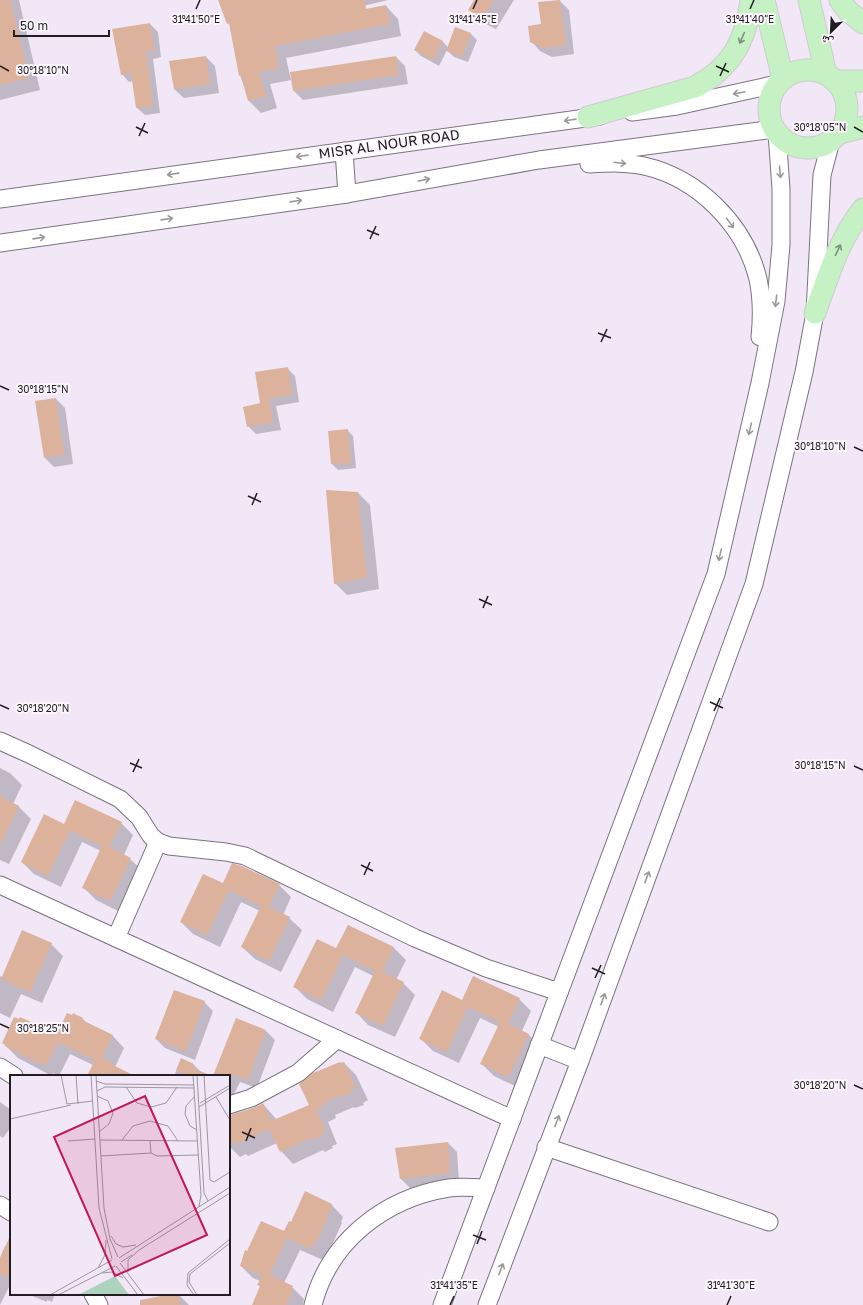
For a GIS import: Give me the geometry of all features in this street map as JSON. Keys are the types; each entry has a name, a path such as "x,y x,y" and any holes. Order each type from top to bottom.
{"main road":[{"path":"588,117 695,88 710,79 723,68 734,54 742,39 747,23 750,0"},
{"path":"764,0 780,82"},
{"path":"808,0 831,77 843,90 847,106 845,123 835,137"},
{"path":"840,0 848,11 863,23"},
{"path":"863,80 831,77 815,71 804,70 793,73 780,82 772,93 769,111 775,131 785,141 796,147 820,147 835,137 863,127"},
{"path":"815,313 836,255 853,221 863,209"}],"street":[{"name":"MISR AL NOUR ROAD","path":"0,199 588,117 677,106 780,82"},
{"path":"0,243 347,194 540,160 775,131 781,189 781,245 775,308 760,383 716,574 442,1305"},
{"path":"487,1305 580,1061 754,584 804,372 815,313 822,175 835,137"},
{"path":"344,151 347,194"},
{"path":"540,160 578,165 611,162 644,166 676,178 704,196 728,219 746,248 758,279 762,312 759,345 760,383"},
{"path":"0,742 29,754 120,799 139,817 151,836 158,842 169,846 226,852 245,856 414,938 486,968 559,992"},
{"path":"116,938 158,842"},
{"path":"0,885 512,1119"},
{"path":"230,1105 251,1098 298,1073 337,1039"},
{"path":"540,1045 580,1061"},
{"path":"0,1067 12,1075"},
{"path":"546,1147 769,1222"},
{"path":"313,1305 316,1291 332,1259 355,1232 383,1210 415,1195 443,1189 486,1188"},
{"path":"0,1205 10,1211"},
{"path":"94,1295 99,1305"}],"building":[{"path":"0,0 10,0 29,78 0,85"},
{"path":"218,0 365,0 366,9 386,5 390,24 275,46 279,68 259,72 266,96 248,101 241,75 239,76 229,23 227,24"},
{"path":"474,0 494,0 483,18 468,10"},
{"path":"560,0 566,45 542,48 530,42 528,26 541,24 538,2"},
{"path":"150,23 154,50 146,51 153,106 136,108 131,73 121,75 112,29"},
{"path":"455,27 471,33 462,57 446,51"},
{"path":"424,31 443,41 433,60 414,50"},
{"path":"206,56 210,84 174,89 169,61"},
{"path":"396,56 399,75 293,91 290,72"},
{"path":"288,367 292,395 269,398 273,422 247,427 243,407 260,403 255,372"},
{"path":"56,398 64,455 44,458 35,401"},
{"path":"348,429 351,463 331,464 328,431"},
{"path":"326,490 358,492 367,577 334,584"},
{"path":"0,796 19,806 0,845"},
{"path":"75,800 122,822 109,847 131,858 110,901 82,888 102,846 70,831 48,876 21,862 44,814 64,824"},
{"path":"232,863 242,866 280,884 269,907 290,917 269,961 241,947 261,906 229,890 207,935 180,922 203,874 223,883"},
{"path":"348,925 394,947 382,972 404,982 383,1026 355,1013 375,971 343,955 321,1000 293,987 317,939 336,948"},
{"path":"22,930 52,943 30,992 1,979"},
{"path":"473,976 520,998 508,1024 529,1034 508,1077 480,1064 500,1022 468,1007 447,1052 419,1039 442,990 462,1000"},
{"path":"174,990 205,1001 186,1051 155,1039"},
{"path":"67,1013 72,1015 73,1013 83,1018 82,1020 113,1035 102,1057 112,1063 111,1064 133,1075 88,1075 95,1060 58,1042 47,1065 41,1062 40,1064 2,1043 14,1017 19,1019 20,1017 57,1034"},
{"path":"236,1018 266,1030 248,1080 238,1076 213,1075"},
{"path":"181,1058 194,1064 193,1068 210,1075 183,1075 183,1073 176,1070"},
{"path":"340,1062 344,1062 356,1088 351,1090 352,1092 342,1097 341,1095 324,1103 325,1105 316,1110 326,1131 321,1134 321,1136 312,1140 311,1138 280,1152 269,1129 235,1144 234,1142 230,1144 230,1115 254,1108 263,1103 271,1121 309,1105 299,1084 313,1073"},
{"path":"448,1142 450,1173 400,1179 395,1148"},
{"path":"305,1191 332,1204 326,1221 314,1246 312,1245 310,1249 287,1238 281,1250 270,1275 293,1286 290,1292 292,1293 286,1305 252,1305 260,1286 257,1285 262,1276 240,1266 245,1250 247,1251 261,1221 284,1231 289,1221 291,1222"},
{"path":"10,1236 10,1278 0,1274 0,1258"},
{"path":"167,1295 178,1295 181,1305 140,1305 140,1300"}]}
